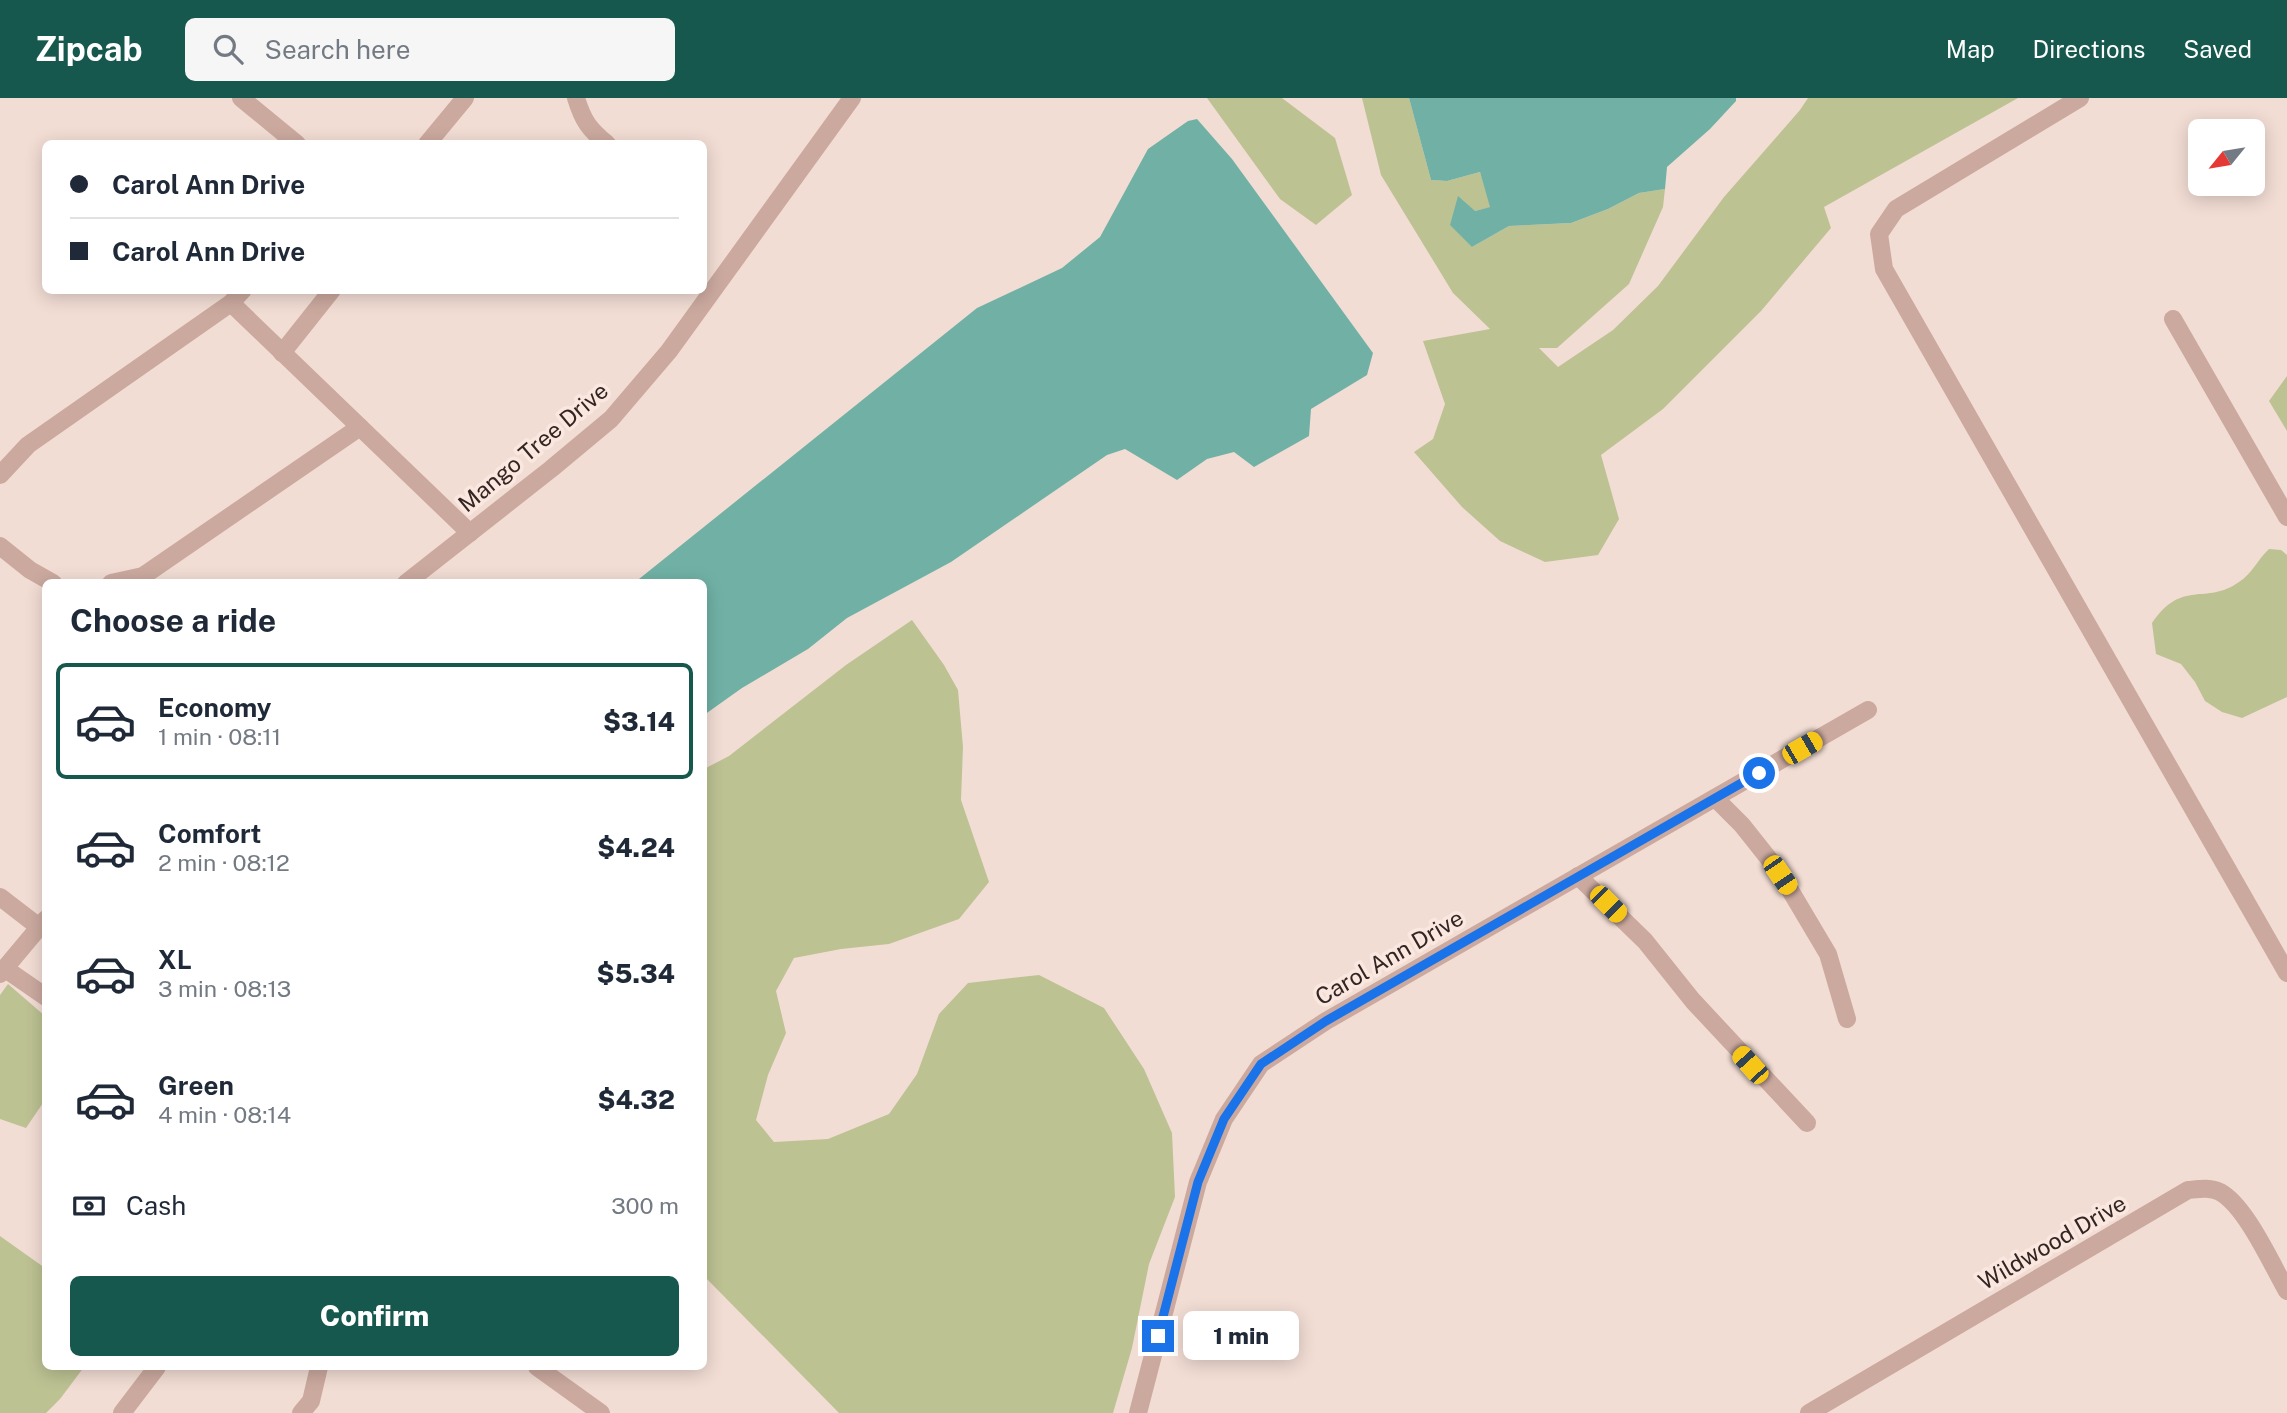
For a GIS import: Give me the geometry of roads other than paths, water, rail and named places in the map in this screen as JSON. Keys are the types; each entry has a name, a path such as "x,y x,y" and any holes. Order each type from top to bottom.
{"street":[{"path":"241,98 292,140"},
{"path":"430,140 465,98"},
{"path":"576,98 580,113 589,129 602,140"},
{"name":"Mango Tree Drive","path":"411,579 611,419 668,351 852,98"},
{"path":"2080,98 1896,209 1880,234 1884,269 2287,973"},
{"path":"282,353 329,294"},
{"path":"0,475 28,445 237,297 282,353 470,533"},
{"path":"2174,319 2287,517"},
{"path":"130,579 144,576 360,427"},
{"path":"0,545 30,570 46,579"},
{"name":"Carol Ann Drive","path":"1138,1413 1198,1182 1224,1119 1261,1064 1326,1021 1868,710"},
{"path":"1715,798 1742,825 1790,890 1828,954 1847,1019"},
{"path":"1578,876 1645,941 1693,1001 1807,1124"},
{"path":"0,897 42,923 2,971 42,995"},
{"name":"Wildwood Drive","path":"1809,1413 2188,1190 2205,1188 2220,1192 2239,1208 2287,1291"},
{"path":"122,1413 155,1370"},
{"path":"301,1413 311,1401 318,1370"},
{"path":"541,1370 601,1413"}],"water":[{"path":"1409,98 1736,98 1736,101 1710,129 1667,167 1665,189 1639,193 1608,209 1571,223 1509,226 1472,247 1450,225 1458,196 1475,211 1490,207 1480,172 1447,181 1431,180"},
{"path":"1197,119 1232,159 1373,353 1367,375 1311,409 1309,436 1254,467 1234,452 1207,459 1177,480 1125,449 1107,455 951,562 847,618 808,649 742,688 707,713 707,579 639,579 977,308 1062,268 1100,237 1148,149 1188,121"}]}
